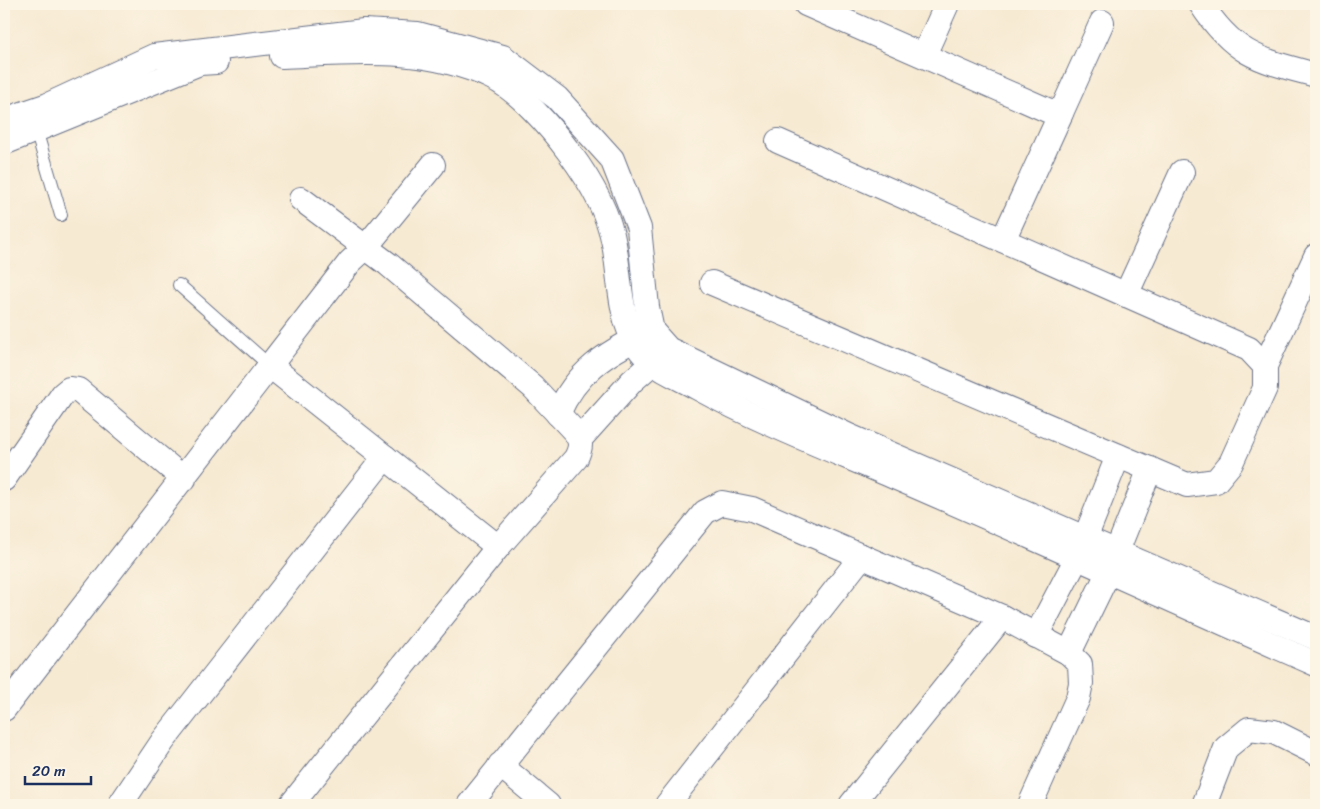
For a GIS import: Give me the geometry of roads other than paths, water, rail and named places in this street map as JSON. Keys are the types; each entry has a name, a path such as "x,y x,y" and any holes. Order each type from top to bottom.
{"street":[{"path":"806,4 1047,110 1061,113"},
{"path":"924,55 947,4"},
{"path":"1201,4 1214,24 1243,50 1262,60 1316,75"},
{"path":"1003,240 1102,22"},
{"path":"4,120 48,105 154,56 364,31 418,34 503,57 557,98 612,158 639,228 647,307 642,335"},
{"path":"4,143 200,63 277,56 376,52 424,55 493,77 526,103 560,140 592,183 614,240 624,312 661,356 735,409 1114,561 1316,638"},
{"path":"778,141 1249,349 1265,366"},
{"path":"4,709 350,262 365,248 433,165"},
{"path":"1126,294 1182,172"},
{"path":"291,805 498,548 576,458 581,447 580,439 533,386 388,264 301,199"},
{"path":"712,283 1187,485 1216,481 1231,464 1265,388 1265,366 1316,256"},
{"path":"558,414 568,394 597,361 614,348 642,335"},
{"path":"580,439 632,381 661,356"},
{"path":"269,365 498,548"},
{"path":"4,479 63,394 69,389 78,390 184,478"},
{"path":"1036,636 1082,547 1118,456"},
{"path":"120,805 163,741 385,457"},
{"path":"1069,653 1114,561 1150,469"},
{"path":"469,805 705,512 722,503 752,509 862,556 1002,617 1069,653 1080,664 1081,683 1078,698 1030,805"},
{"path":"667,805 862,556"},
{"path":"1114,561 1168,600 1316,664"},
{"path":"851,805 1002,617"},
{"path":"1204,805 1226,748 1249,729 1274,732 1316,753"},
{"path":"500,765 548,805"}],"lane":[{"path":"36,130 61,215"},
{"path":"179,285 269,365"}]}
